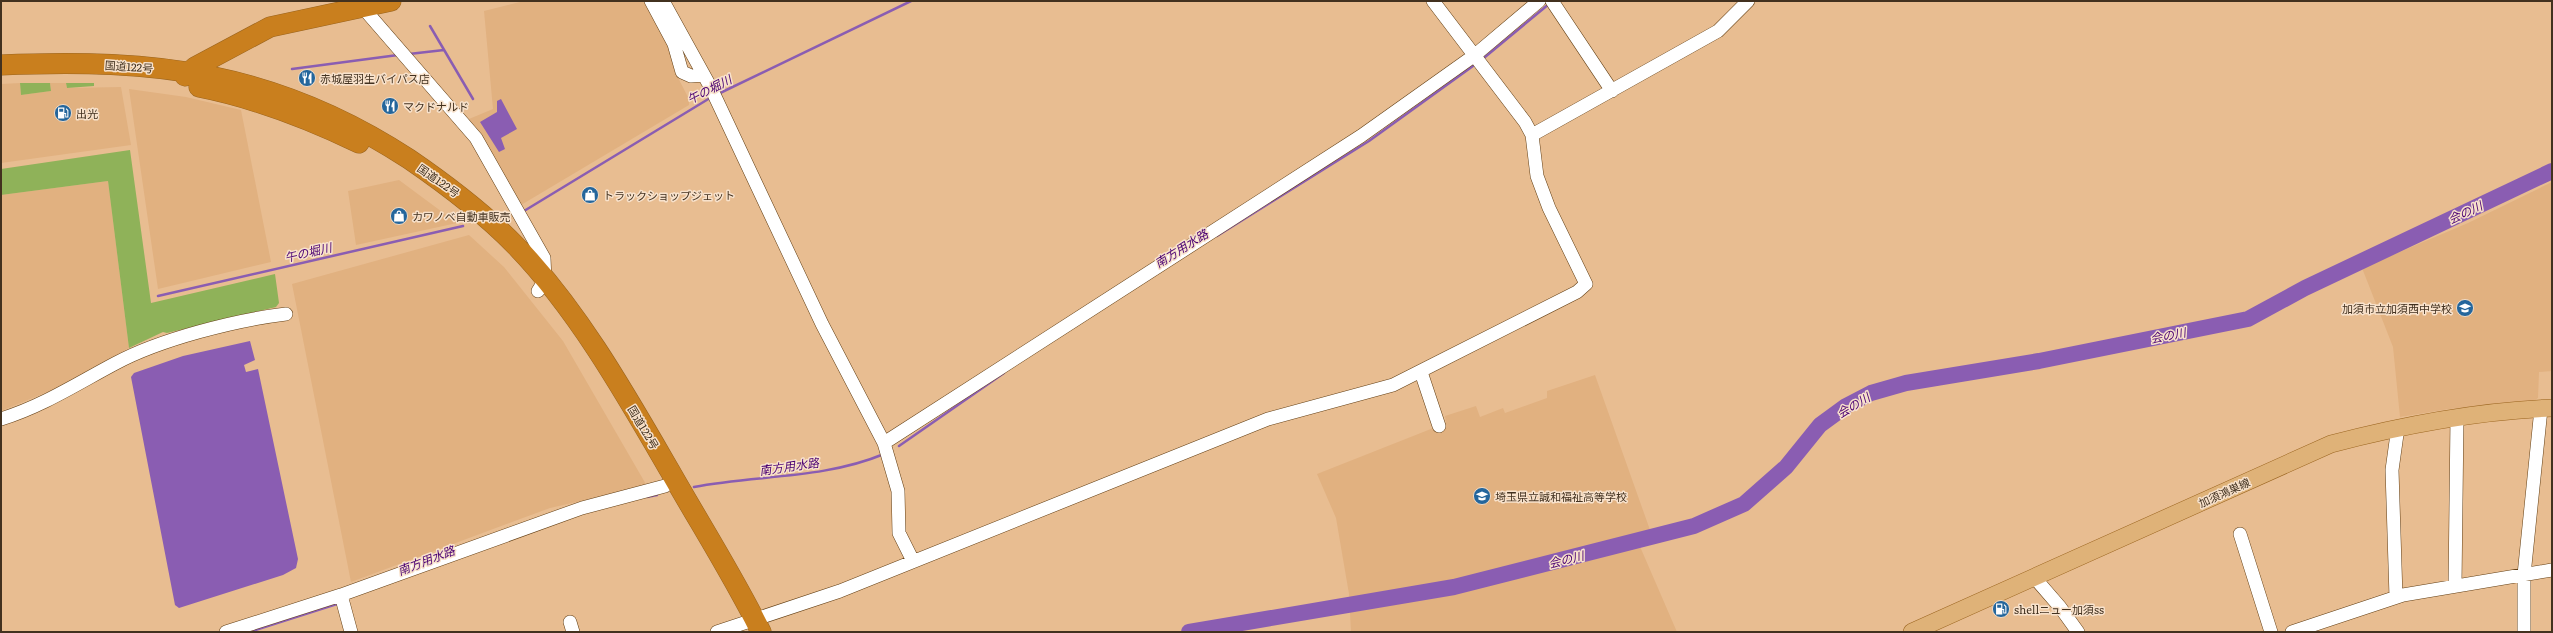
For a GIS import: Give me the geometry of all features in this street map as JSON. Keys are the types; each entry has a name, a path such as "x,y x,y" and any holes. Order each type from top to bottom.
{"highway":[{"path":"186,77 238,43 270,27 359,4 392,1"},
{"path":"238,43 231,64 239,81"},
{"name":"国道122号","path":"1,64 113,64 186,77 267,105 326,128 365,146 412,174 446,199 542,286 578,323 647,431 751,627"},
{"name":"国道122号","path":"1,75 110,74 239,81 332,114 375,137 454,189 516,246 751,627"}],"main road":[{"name":"加須鴻巣線","path":"1912,632 2331,444 2398,427 2457,418 2547,408"}],"street":[{"path":"651,1 674,44 682,72 691,76 703,75"},
{"path":"663,1 717,101 822,324 884,443 898,491 899,533 913,561"},
{"path":"717,632 751,627 1268,420 1393,385 1422,372 1577,292 1586,284 1549,208 1537,176 1532,135 1518,110 1433,1"},
{"path":"884,443 1361,136 1475,55 1539,1"},
{"path":"1552,1 1612,91"},
{"path":"1532,135 1718,32 1748,1"},
{"path":"359,4 476,138 544,258 542,286"},
{"path":"1,419 47,401 117,363 161,344 201,332 286,314"},
{"path":"1422,372 1439,426"},
{"path":"2524,632 2524,574 2547,408"},
{"path":"2455,586 2457,418"},
{"path":"2396,597 2392,470 2398,427"},
{"path":"226,632 341,595 582,508 665,486"},
{"path":"2240,534 2271,632"},
{"path":"2292,632 2396,597 2552,570"},
{"path":"2034,577 2060,607 2078,632"},
{"path":"341,595 351,632"}],"shaded area":[{"path":"524,1 643,1 672,52 674,70 689,99 689,105 521,205 469,119 493,109 484,11"},
{"name":"出光","path":"20,83 21,95 51,91 50,83 66,83 67,88 121,87 131,145 1,163 1,84"},
{"path":"129,89 186,97 241,110 271,262 158,289"},
{"path":"501,99 517,129 501,138 505,149 499,152 480,122 497,112 497,101"},
{"name":"カワノベ自動車販売","path":"399,180 457,223 356,245 348,191"},
{"path":"108,181 129,348 52,390 1,411 1,195"},
{"name":"加須市立加須西中学校","path":"2552,182 2552,371 2539,372 2538,398 2534,401 2449,409 2400,417 2393,347 2362,268 2468,223"},
{"path":"469,235 504,267 563,341 647,486 550,508 351,582 292,284"},
{"path":"250,341 255,360 244,365 246,372 258,369 298,559 296,568 283,575 179,608 175,605 131,377 134,373 183,356"},
{"name":"埼玉県立誠和福祉高等学校","path":"1595,375 1650,530 1635,535 1677,632 1351,632 1349,594 1336,518 1317,474 1446,423 1445,416 1476,406 1480,417 1503,408 1505,413 1547,398 1547,391"}],"green space":[{"path":"20,83 50,83 51,91 21,95"},
{"path":"66,83 94,83 94,86 67,88"},
{"path":"130,150 151,303 275,274 279,303 276,307 167,333 163,332 129,348 108,181 1,195 1,169"}],"waterway":[{"name":"午の堀川","path":"718,94 911,1"},
{"name":"南方用水路","path":"1485,57 1549,4"},
{"path":"430,26 473,99"},
{"path":"409,54 444,50"},
{"path":"292,69 398,55"},
{"name":"南方用水路","path":"1217,236 1369,141 1473,66"},
{"name":"午の堀川","path":"524,211 710,98"},
{"name":"会の川","path":"1189,632 1454,587 1694,526 1744,504 1786,467 1820,425 1846,406 1871,393 1906,383 2039,361 2248,319 2305,288 2552,171"},
{"name":"午の堀川","path":"158,296 463,226"},
{"name":"南方用水路","path":"899,446 1004,373"},
{"name":"南方用水路","path":"694,487 838,468 884,454"},
{"name":"南方用水路","path":"647,497 657,495"},
{"name":"南方用水路","path":"249,632 340,603"}],"place":[{"name":"赤城屋羽生バイパス店","path":"307,78"},
{"name":"マクドナルド","path":"390,106"},
{"name":"出光","path":"63,113"},
{"name":"トラックショップジェット","path":"590,195"},
{"name":"カワノベ自動車販売","path":"399,216"},
{"name":"加須市立加須西中学校","path":"2465,308"},
{"name":"埼玉県立誠和福祉高等学校","path":"1482,496"},
{"name":"shellニュー加須ss","path":"2001,609"}]}
